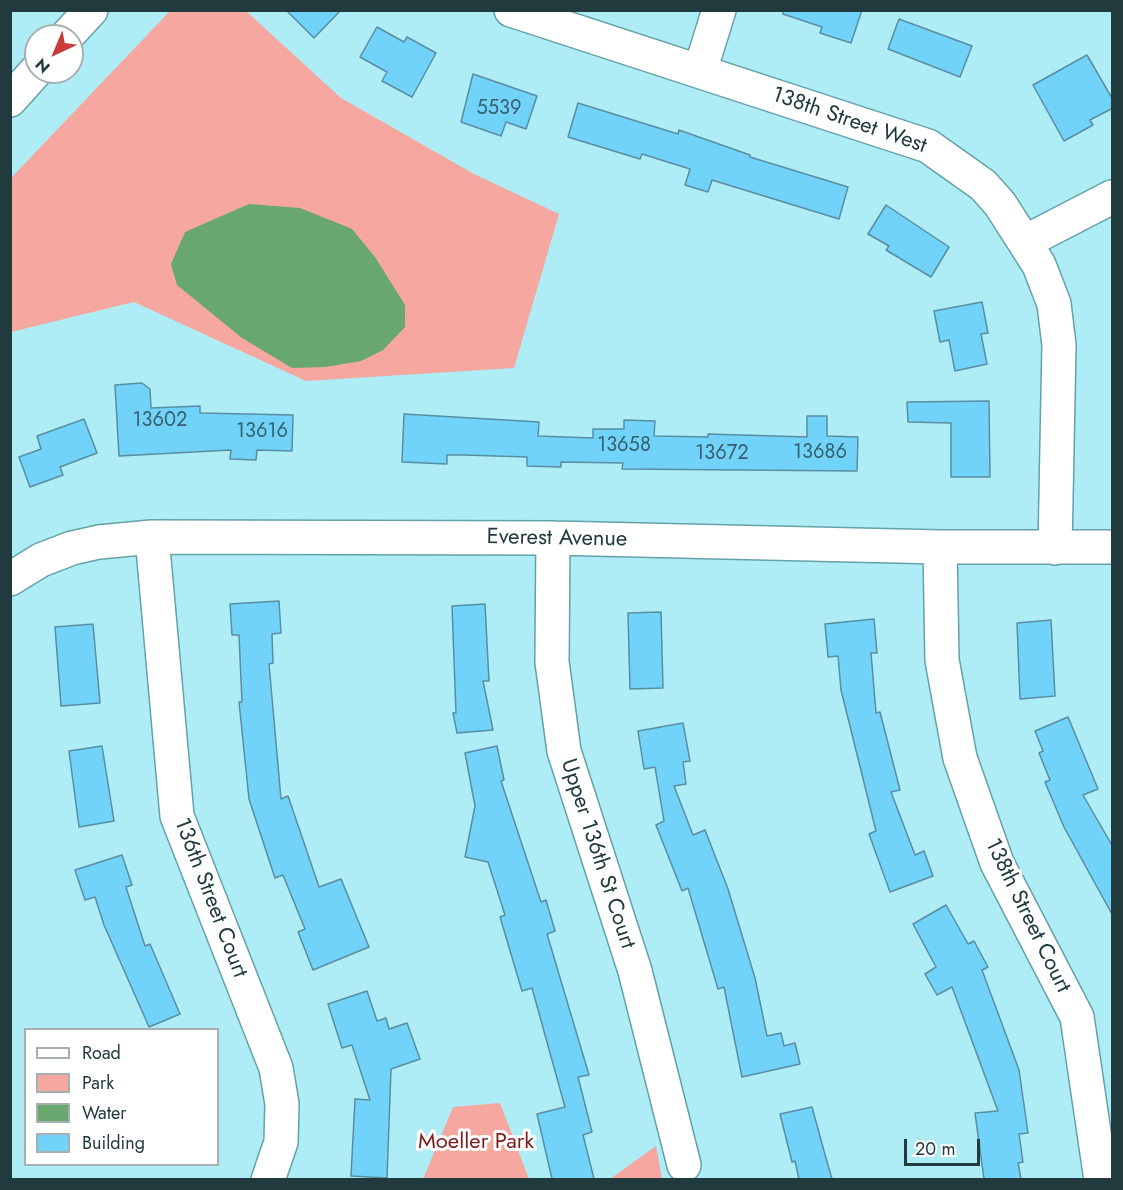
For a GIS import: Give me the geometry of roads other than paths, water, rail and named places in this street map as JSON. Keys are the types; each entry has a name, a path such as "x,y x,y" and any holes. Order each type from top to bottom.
{"street":[{"path":"78,24 91,10"},
{"name":"138th Street West","path":"511,10 928,146 983,185 1039,265 1054,304 1059,345 1055,548"},
{"path":"700,70 719,10"},
{"path":"10,100 24,84"},
{"path":"1025,242 1113,197"},
{"name":"Everest Avenue","path":"10,579 41,560 72,548 99,542 152,537 553,538 940,547 1113,546"},
{"name":"136th Street Court","path":"152,537 177,816 276,1068 282,1104 281,1142 268,1179"},
{"name":"Upper 136th St Court","path":"553,538 552,662 564,751 635,971 684,1165"},
{"name":"138th Street Court","path":"940,547 942,660 960,758 997,863 1077,1017 1101,1179"}],"water":[{"path":"249,204 300,208 352,229 375,257 405,305 405,327 383,350 361,361 326,367 292,368 242,338 177,285 171,264 185,232"}],"park label":[{"name":"Moeller Park","path":"476,1143"}]}
